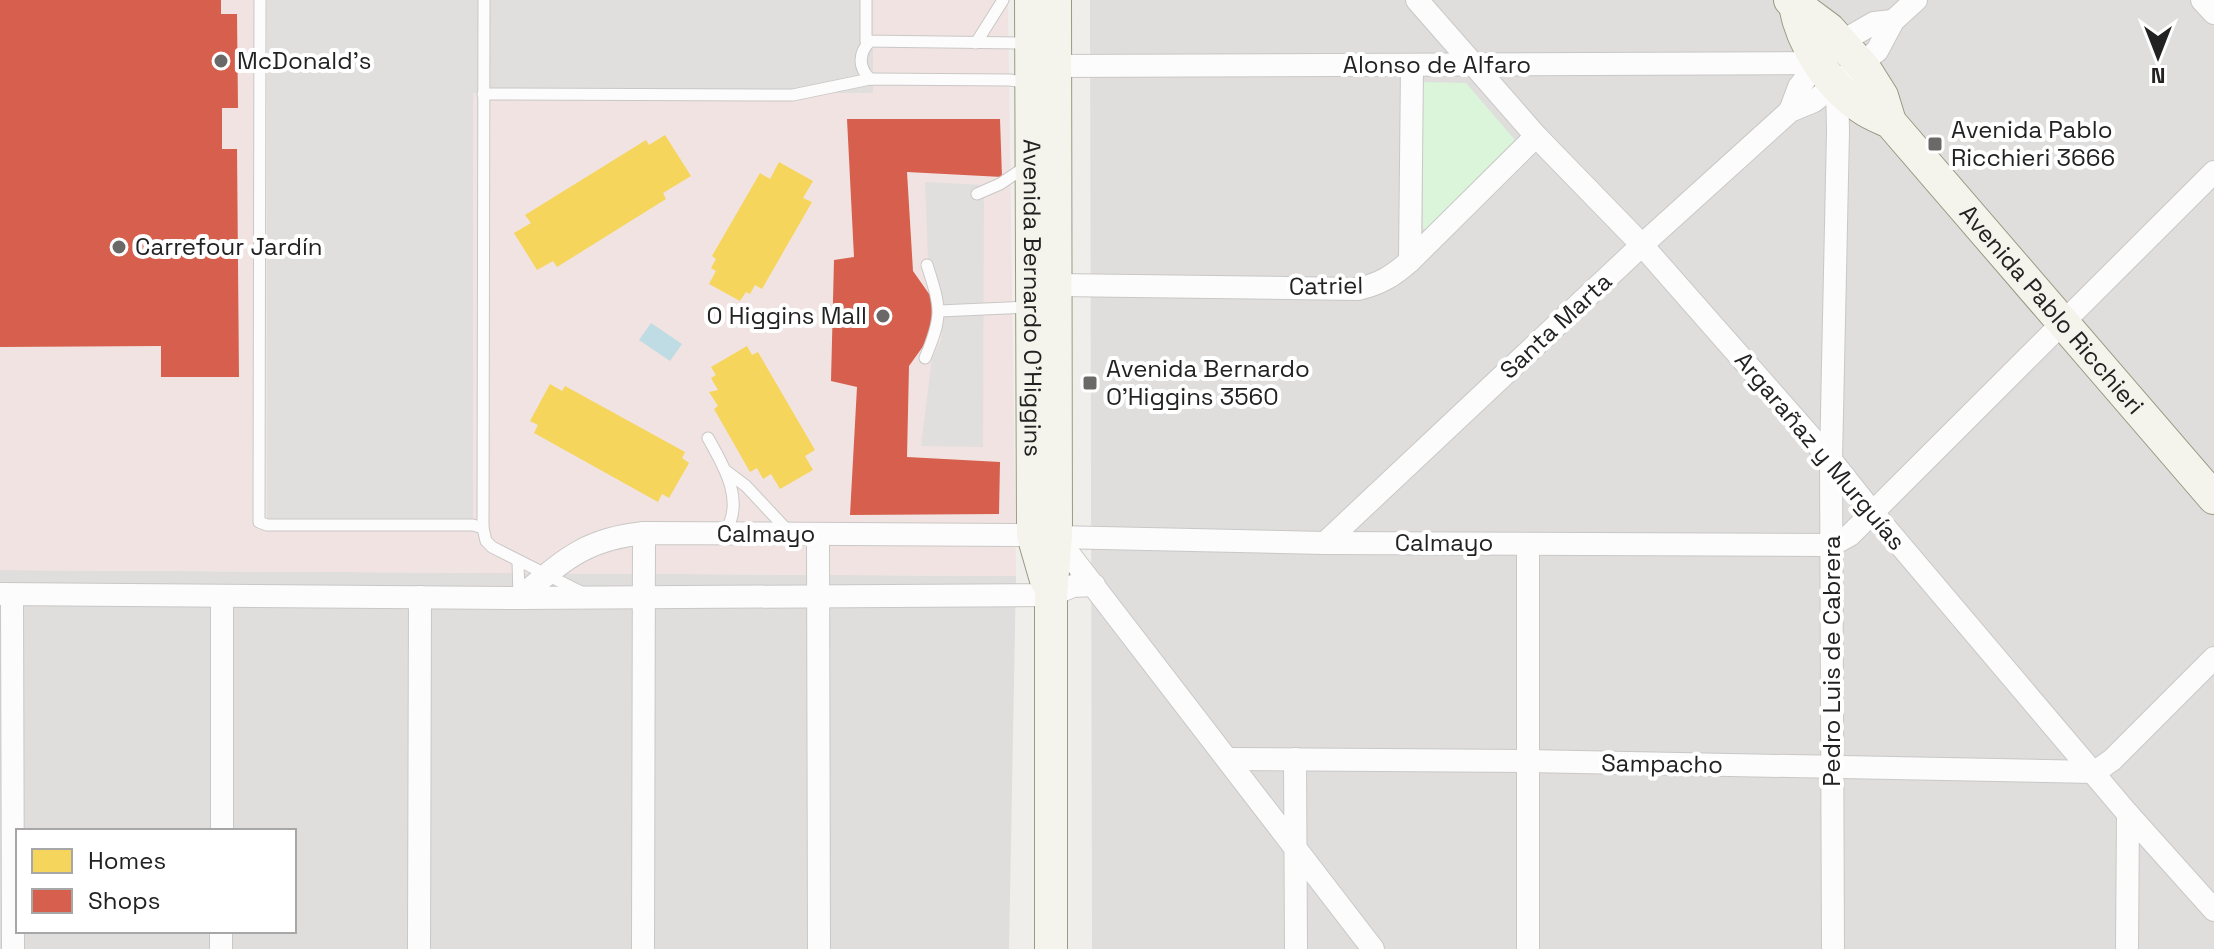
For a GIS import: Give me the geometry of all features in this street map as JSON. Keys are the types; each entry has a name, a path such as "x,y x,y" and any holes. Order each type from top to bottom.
{"main road":[{"name":"Avenida Bernardo O'Higgins","path":"1031,0 1043,60 1048,300 1044,536 1051,595 1051,949"},
{"name":"Avenida Bernardo O'Higgins","path":"1048,300 1032,162 1043,60 1055,0"},
{"name":"Avenida Pablo Ricchieri","path":"1793,3 1816,17 1861,108 1890,122 2214,498"}],"street":[{"name":"Argarañaz y Murguías","path":"1417,0 1536,136 1642,245 1831,460 2128,814 2214,910"},
{"name":"Santa Marta","path":"1325,543 1642,245 1790,111 1799,87 1840,64 1877,51 1893,21 1916,0"},
{"path":"2202,0 2214,13"},
{"name":"Alonso de Alfaro","path":"1043,60 1412,66 1840,64"},
{"name":"Pedro Luis de Cabrera","path":"1833,949 1831,460 1840,64"},
{"path":"1410,261 1412,66"},
{"name":"Catriel","path":"1048,300 1358,289 1377,285 1410,261 1536,136"},
{"path":"1832,545 1850,535 1873,513 2214,172"},
{"path":"643,949 644,533"},
{"name":"Calmayo","path":"519,598 570,555 617,536 644,533 1044,536 1325,543 1832,545"},
{"path":"818,534 819,949"},
{"path":"1044,536 1094,585 1373,949"},
{"path":"1528,544 1528,949"},
{"path":"13,949 6,594 519,598 1051,595 1073,586 1094,585"},
{"path":"222,596 222,829"},
{"path":"419,949 420,597"},
{"path":"2095,772 2112,760 2214,658"},
{"name":"Sampacho","path":"1229,759 1527,761 2095,772"},
{"path":"1295,759 1296,949"},
{"path":"2127,949 2128,814"}],"lane":[{"path":"260,0 259,522 267,525 473,525 483,528"},
{"path":"484,0 483,528 486,541 492,547 592,598"},
{"path":"866,0 868,41 860,61 870,79"},
{"path":"976,43 1003,0"},
{"path":"868,41 976,43 1043,60"},
{"path":"483,94 793,95 870,79 1010,80 1043,60"},
{"path":"977,194 1000,184 1032,162"},
{"path":"925,358 939,326 939,300 927,265"},
{"path":"939,311 1048,300"},
{"path":"708,438 726,471 733,507 730,525 724,534"},
{"path":"726,471 746,486 791,534"},
{"path":"518,561 519,598"}],"shaded area":[{"path":"0,0 1008,0 1016,576 0,570"},
{"path":"267,0 873,0 873,93 473,93 473,525 267,525"},
{"path":"1090,0 2214,0 2214,949 1092,949"},
{"path":"925,182 984,185 983,447 921,446 932,358 941,340 944,302 928,257"},
{"path":"0,570 1016,576 1009,949 0,949"}],"green space":[{"path":"1423,82 1466,83 1515,140 1427,231 1423,228"}],"water":[{"path":"651,323 682,344 670,361 639,340"}],"building: Homes":[{"path":"665,135 691,176 663,193 666,199 557,267 553,261 537,270 514,233 531,223 525,215 646,140 649,145"},
{"path":"779,162 813,181 803,198 812,202 762,289 755,285 750,294 746,292 740,301 709,284 716,271 711,268 716,259 712,256 760,173 770,179"},
{"path":"747,346 752,355 758,352 815,450 805,456 813,470 780,489 771,474 763,479 757,468 750,472 714,409 718,406 709,392 718,390 711,378 716,375 711,367"},
{"path":"550,384 562,391 565,386 685,452 682,458 689,463 669,498 662,494 658,502 534,433 538,425 530,421"}],"building: Shops":[{"name":"Carrefour Jardín","path":"0,0 221,0 221,14 237,14 238,108 222,108 222,149 237,149 239,377 161,377 161,346 0,347"},
{"name":"O Higgins Mall","path":"847,119 1000,119 1002,177 907,172 913,271 934,301 934,331 909,366 907,457 1000,462 999,514 850,515 857,387 831,381 834,260 854,257"}],"place":[{"name":"McDonald's","path":"221,61"},
{"name":"Avenida Pablo Ricchieri 3666","path":"1935,144"},
{"name":"Carrefour Jardín","path":"119,247"},
{"name":"O Higgins Mall","path":"883,316"},
{"name":"Avenida Bernardo O'Higgins 3560","path":"1090,383"}]}
